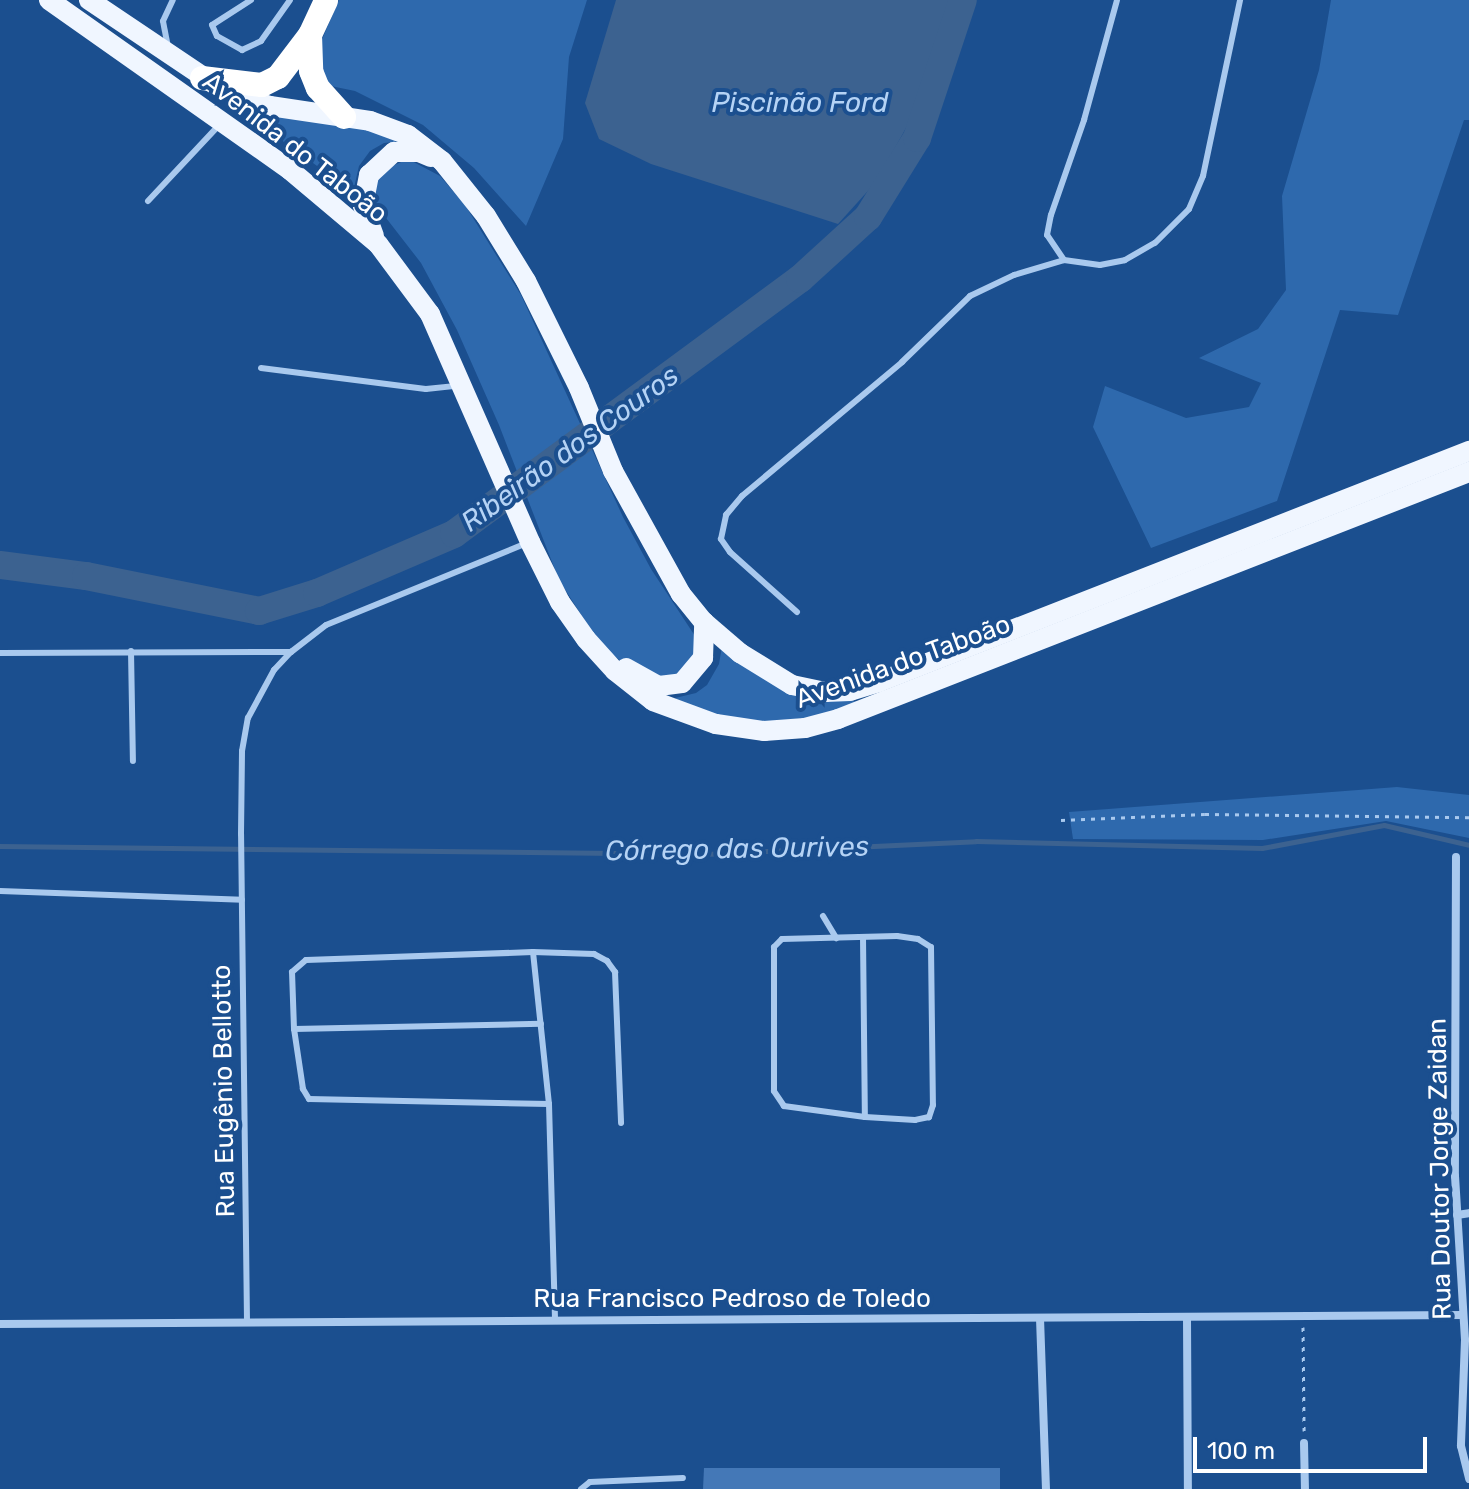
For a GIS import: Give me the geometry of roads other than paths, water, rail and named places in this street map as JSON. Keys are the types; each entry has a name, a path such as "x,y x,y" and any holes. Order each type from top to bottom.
{"highway":[{"path":"202,78 262,85 289,66 310,35 326,0"},
{"path":"310,35 311,71 318,88 344,117"}],"main road":[{"name":"Avenida do Taboão","path":"49,0 223,121 336,205 378,244 430,314 560,602 601,656 659,686 716,724 764,731 805,728 827,722 1469,472"},
{"name":"Avenida do Taboão","path":"89,0 202,78 243,99 370,121 408,135 442,161 486,216 526,281 579,388 613,471 681,594 704,622 770,675 814,689 850,691 1469,451"},
{"path":"378,244 363,206 369,175 394,152 419,152 442,161"},
{"path":"672,697 698,667 705,648 704,622"}],"street":[{"name":"Rua Doutor Jorge Zaidan","path":"1456,857 1457,1215 1467,1338 1465,1418 1461,1446 1469,1479"},
{"path":"1457,1215 1469,1213"},
{"name":"Rua Francisco Pedroso de Toledo","path":"0,1324 1463,1315"},
{"path":"1040,1318 1046,1489"},
{"path":"1187,1318 1188,1489"},
{"path":"1304,1443 1305,1489"}],"lane":[{"path":"173,0 163,21 173,58"},
{"path":"251,0 212,25 217,36 242,50 261,41 290,0"},
{"path":"1064,260 1047,235 1049,225 1117,0"},
{"path":"797,612 730,552 721,539 726,515 742,496 902,362 970,296 1014,275 1064,260 1100,265 1125,260 1155,243 1189,209 1203,176 1240,0"},
{"path":"148,201 223,121"},
{"path":"261,368 426,389 463,386"},
{"name":"Rua Eugênio Bellotto","path":"247,1321 241,834 242,751 248,718 260,691 291,652 326,625 527,534"},
{"path":"131,651 133,761"},
{"path":"0,653 291,652"},
{"path":"0,891 242,900"},
{"path":"823,916 836,938"},
{"path":"863,937 865,1117"},
{"path":"863,937 918,939 931,947 931,1112 923,1119 800,1110 784,1106 774,1091 774,947 782,939 863,937"},
{"path":"533,952 549,1104 555,1320"},
{"path":"549,1104 309,1099 303,1089 294,1029 292,972 306,960 533,952 594,954 607,961 615,972 621,1123"},
{"path":"294,1029 541,1024"},
{"path":"581,1489 590,1482 683,1478"}],"water":[{"name":"Piscinão Ford","path":"616,0 952,0 911,119 876,182 838,224 651,164 599,139 585,103"}],"waterway":[{"name":"Ribeirão dos Couros","path":"0,565 86,576 259,611 317,593 454,534 800,279 868,217 917,138 963,0"},
{"name":"Córrego das Ourives","path":"0,846 705,854 976,841 1262,848 1384,825 1469,845"}]}
